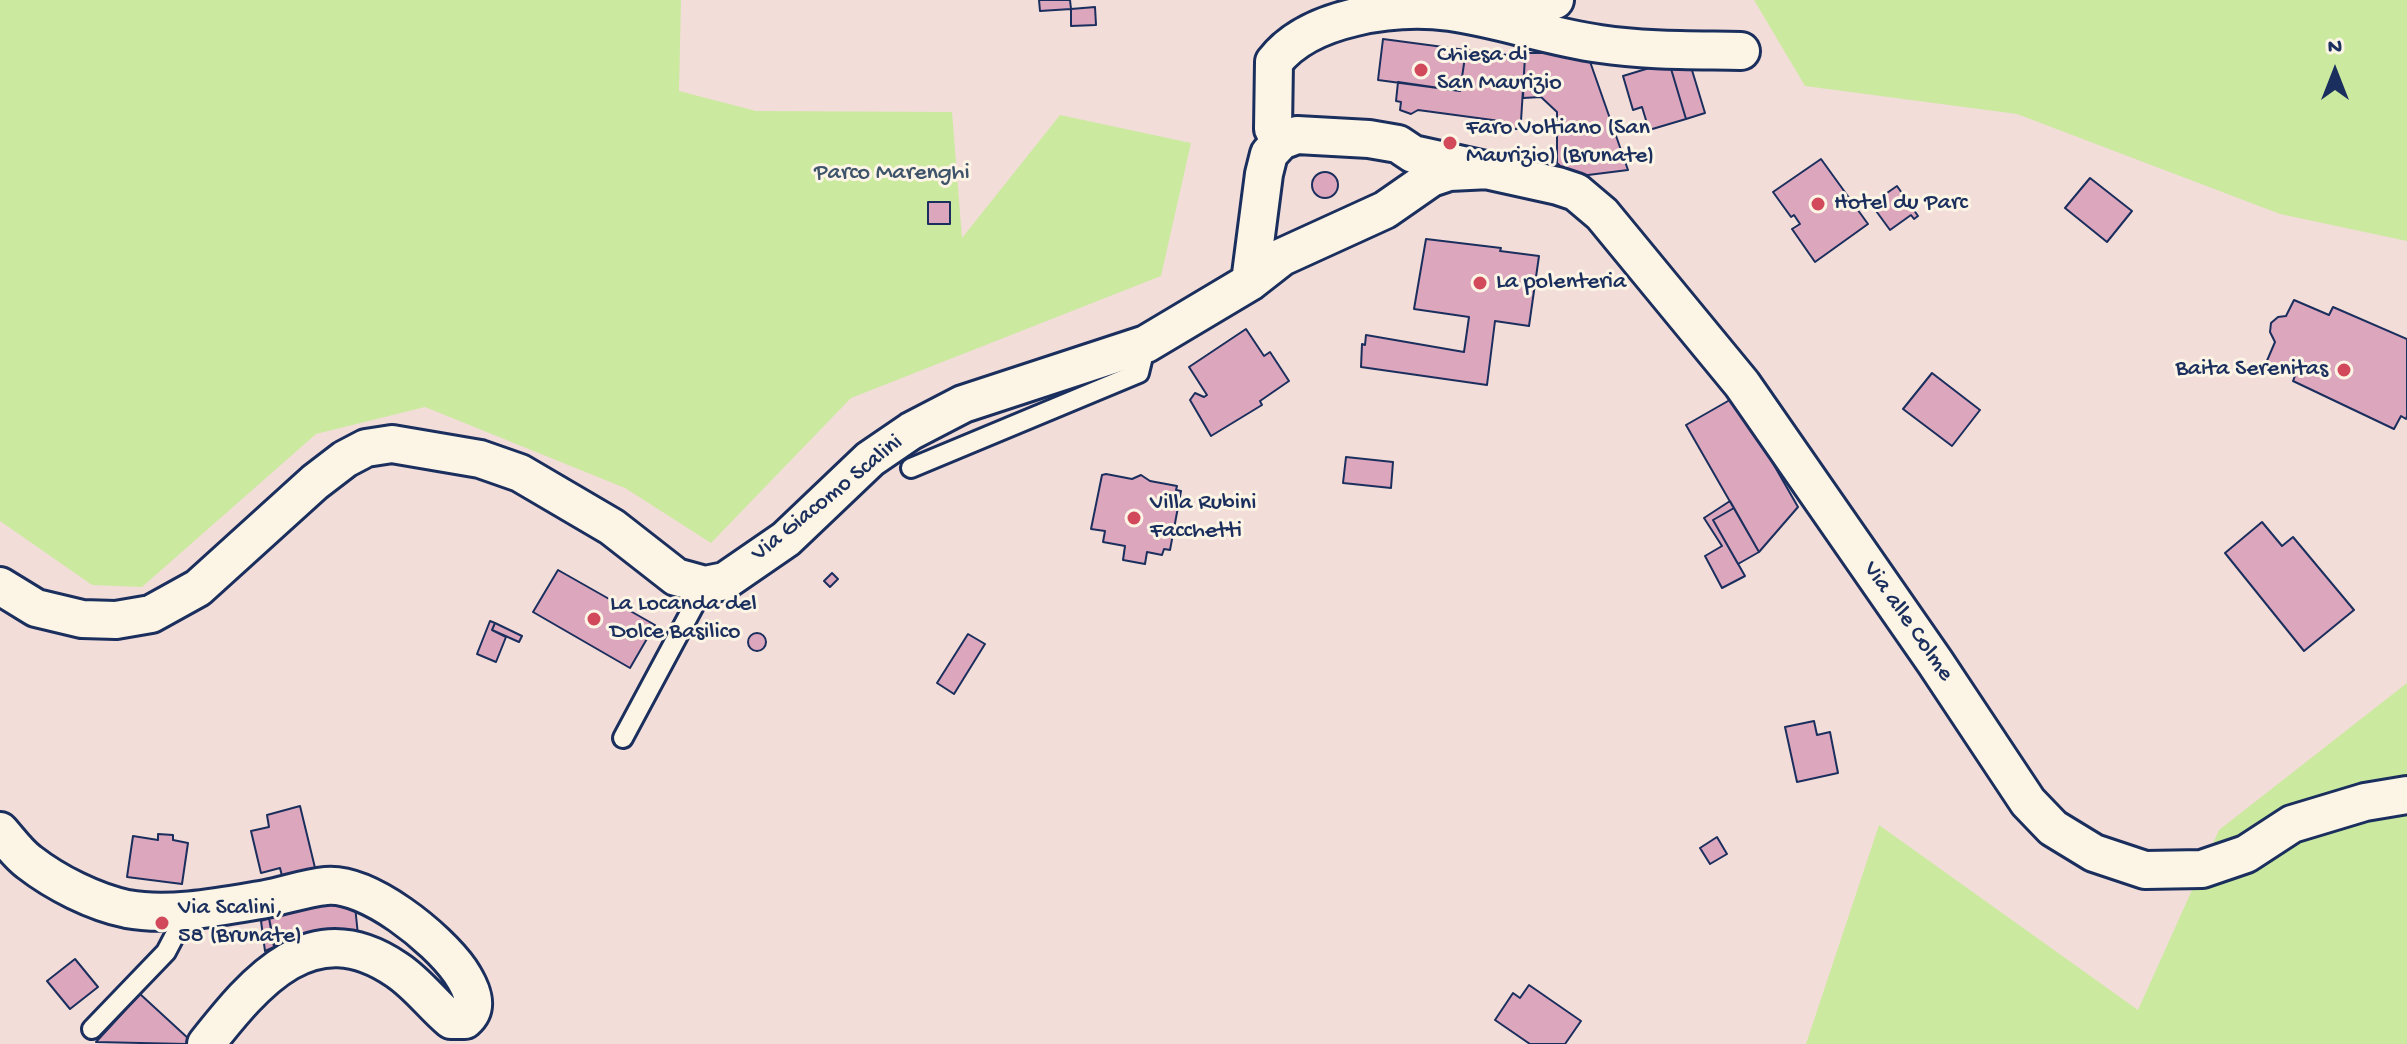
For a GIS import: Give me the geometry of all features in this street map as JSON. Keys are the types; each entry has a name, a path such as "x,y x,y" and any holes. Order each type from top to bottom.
{"street":[{"path":"1471,17 1555,0"},
{"path":"1250,282 1264,174 1269,154 1281,141 1273,129 1274,62 1296,39 1349,18 1450,12 1599,44 1667,50 1741,51"},
{"name":"Via alle Colme","path":"1281,141 1297,135 1369,139 1398,144 1413,154 1576,192 1602,214 1742,384 2028,802 2053,828 2094,853 2145,870 2202,869 2246,854 2292,824 2365,802 2407,795"},
{"path":"1413,154 1418,172 1414,192"},
{"name":"Via alle Colme","path":"1250,282 1282,257 1373,216 1431,178 1449,172 1490,170"},
{"name":"Via Giacomo Scalini","path":"705,585 725,581 786,539 870,459 911,431 963,404 1146,344 1250,282"},
{"path":"0,586 36,608 82,619 116,620 151,614 198,588 315,482 345,459 366,448 392,444 480,459 520,473 612,527 676,577 705,585"},
{"path":"0,831 28,861 94,898 127,909 151,912 188,910 327,886 337,886 381,901 405,916 454,963 469,987 474,1003 474,1009 465,1020 451,1020 416,985 384,962 365,953 333,947 311,951 275,968 229,1014 206,1044"}],"lane":[{"path":"911,468 1139,373 1146,344"},
{"path":"623,738 705,585"},
{"path":"92,1029 166,952 188,910"}],"green space":[{"name":"Parco Marenghi","path":"0,0 681,0 679,91 756,111 952,112 962,238 1060,115 1191,143 1161,276 851,398 711,543 625,488 425,407 316,434 142,587 92,585 0,521"},
{"path":"1754,0 2407,0 2407,241 2280,214 2017,114 1805,86"},
{"path":"2407,683 2407,1044 1806,1044 1879,825 2138,1010 2219,830"}],"building":[{"path":"1039,0 1070,0 1071,9 1040,11"},
{"path":"1095,7 1096,25 1071,26 1071,9"},
{"name":"Chiesa di San Maurizio","path":"1383,39 1466,50 1460,91 1378,80"},
{"path":"1466,50 1525,57 1521,121 1517,129 1505,128 1500,121 1418,110 1411,114 1400,110 1401,102 1396,101 1398,82 1460,91"},
{"path":"1525,53 1587,53 1628,170 1572,177 1557,163 1557,112 1541,97 1523,98"},
{"path":"1688,57 1705,113 1686,119 1669,62"},
{"path":"1669,62 1686,119 1649,130 1642,107 1633,110 1623,76"},
{"name":"Hotel du Parc","path":"1821,159 1868,224 1815,262 1792,229 1800,224 1773,192"},
{"path":"1325,172 1334,176 1338,185 1334,194 1325,198 1316,194 1312,185 1316,176"},
{"path":"2090,178 2132,211 2107,242 2065,208"},
{"path":"1897,186 1918,216 1914,219 1911,215 1890,230 1871,204"},
{"path":"928,202 950,202 950,224 928,224"},
{"path":"1426,239 1539,256 1529,326 1495,321 1487,385 1361,367 1362,344 1365,345 1366,335 1464,352 1469,317 1414,309"},
{"name":"Baita Serenitas","path":"2294,300 2329,315 2333,307 2407,339 2406,419 2401,416 2394,429 2293,381 2295,376 2266,363 2275,342 2270,332 2271,323 2278,317 2286,316"},
{"path":"1246,329 1264,356 1270,352 1289,381 1260,401 1262,405 1211,436 1190,400 1195,393 1204,397 1207,395 1189,367"},
{"path":"1932,373 1980,410 1952,446 1903,409"},
{"path":"1735,397 1798,507 1759,552 1686,425"},
{"path":"1346,457 1393,462 1391,488 1343,483"},
{"name":"Villa Rubini Facchetti","path":"1102,475 1132,479 1141,475 1150,481 1177,486 1176,490 1181,491 1170,550 1164,549 1162,555 1147,552 1145,564 1123,560 1125,546 1103,542 1105,531 1091,529"},
{"path":"1730,501 1734,508 1713,520 1745,576 1722,588 1705,556 1722,546 1704,518"},
{"path":"1734,508 1759,552 1738,564 1713,520"},
{"path":"2262,522 2282,546 2293,537 2354,610 2304,651 2225,553"},
{"name":"La Locanda del Dolce Basilico","path":"558,570 655,625 630,668 533,612"},
{"path":"832,573 838,579 830,587 824,581"},
{"path":"490,621 495,623 492,630 506,637 496,662 477,654"},
{"path":"495,623 522,636 519,642 492,630"},
{"path":"757,633 766,642 757,651 748,642"},
{"path":"968,634 985,644 954,694 937,683"},
{"path":"1814,721 1817,735 1830,732 1838,773 1797,782 1785,727"},
{"path":"300,806 317,876 284,884 280,868 261,873 251,831 269,827 267,815"},
{"path":"158,834 173,835 173,840 188,843 182,884 127,877 133,836 158,840"},
{"path":"1717,837 1727,854 1710,864 1700,848"},
{"path":"318,904 355,906 358,935 276,953 269,918"},
{"path":"269,918 274,947 265,951 261,921"},
{"path":"75,959 98,987 70,1009 47,981"},
{"path":"1529,985 1581,1021 1565,1044 1530,1044 1495,1020 1513,993 1520,998"},
{"path":"140,994 190,1040 186,1044 96,1042"}],"place":[{"name":"Chiesa di San Maurizio","path":"1421,70"},
{"name":"Faro Voltiano (San Maurizio) (Brunate)","path":"1450,143"},
{"name":"Hotel du Parc","path":"1818,204"},
{"name":"La polenteria","path":"1480,283"},
{"name":"Baita Serenitas","path":"2344,370"},
{"name":"Villa Rubini Facchetti","path":"1134,518"},
{"name":"La Locanda del Dolce Basilico","path":"594,619"},
{"name":"Via Scalini, 58 (Brunate)","path":"162,923"}]}
